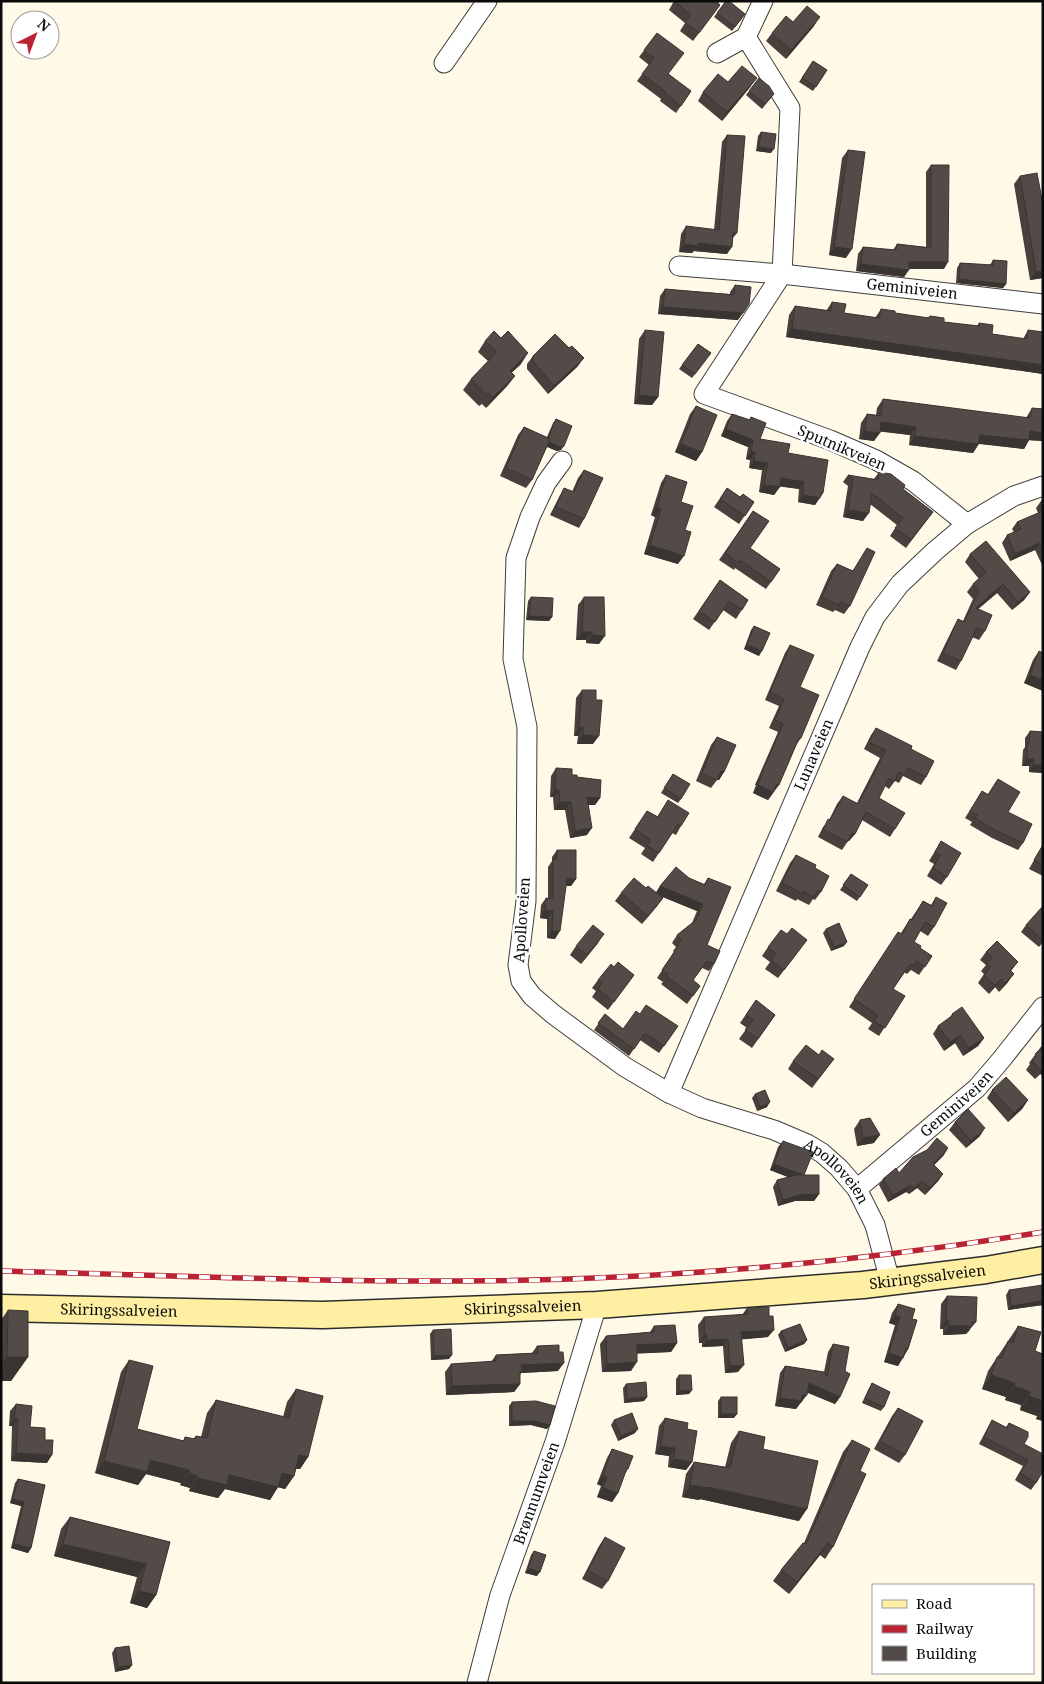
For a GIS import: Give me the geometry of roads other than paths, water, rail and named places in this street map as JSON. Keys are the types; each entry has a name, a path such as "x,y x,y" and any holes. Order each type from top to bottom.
{"main road":[{"name":"Skiringssalveien","path":"1,1308 323,1315 597,1305 862,1285 986,1270 1043,1260"}],"street":[{"path":"444,63 487,1"},
{"path":"717,53 746,37 763,1"},
{"path":"746,37 790,108 782,274"},
{"name":"Geminiveien","path":"679,266 782,274 1043,304"},
{"name":"Sputnikveien","path":"782,274 704,394 830,440 876,460 913,481 967,524"},
{"name":"Apolloveien","path":"562,461 546,483 530,517 516,558 514,659 527,727 526,901 518,965 522,981 532,996 553,1014 625,1067 669,1094 702,1108 774,1130 807,1144 822,1153 839,1168 857,1189 876,1224 890,1281"},
{"name":"Lunaveien","path":"669,1094 871,625 900,584 967,524 1014,496 1043,486"},
{"name":"Geminiveien","path":"857,1189 977,1088 1002,1060 1043,1007"},
{"name":"Brønnumveien","path":"476,1683 500,1595 555,1442 597,1305"}],"railway":[{"path":"1,1271 410,1281 540,1280 757,1268 900,1253 1043,1232"}]}
